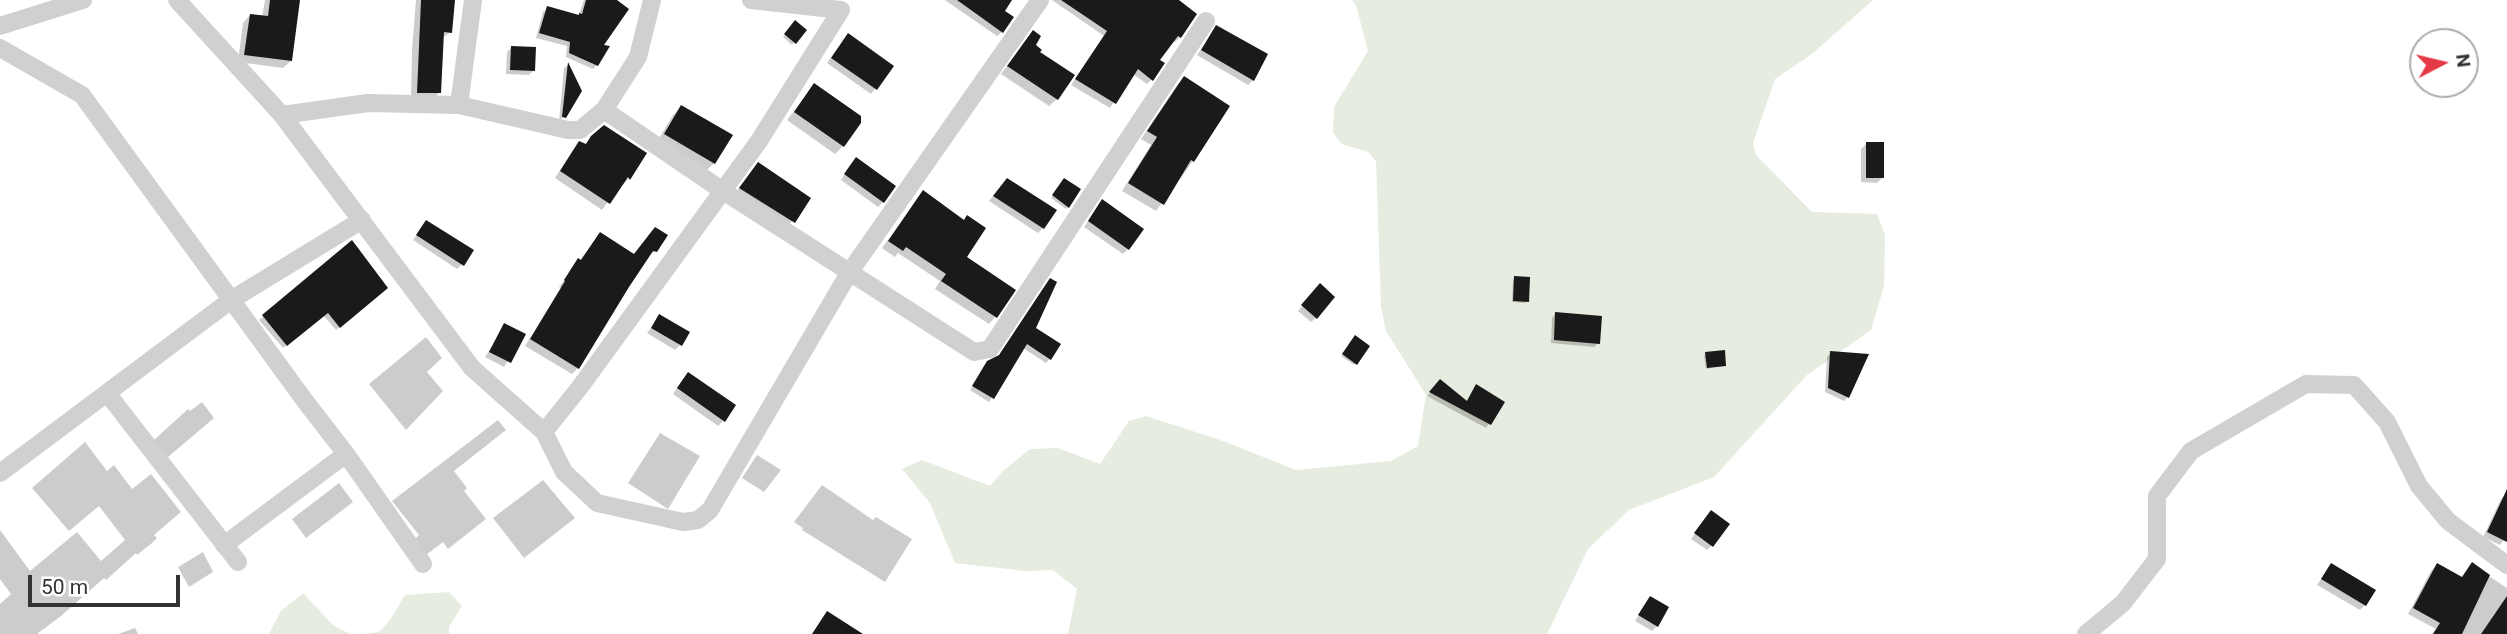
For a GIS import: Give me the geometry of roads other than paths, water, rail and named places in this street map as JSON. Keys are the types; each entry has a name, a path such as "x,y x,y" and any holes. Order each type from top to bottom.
{"street":[{"path":"0,26 83,0"},
{"path":"177,0 282,115 472,368 544,432 564,472 597,503 683,522 698,520 710,510 849,273 1040,0"},
{"path":"459,104 473,0"},
{"path":"282,115 368,103 459,104 568,130 580,130 604,110 638,57 652,0"},
{"path":"544,432 580,387 759,141 844,5 751,0"},
{"path":"604,110 723,191 974,352 990,349 1206,22"},
{"path":"0,48 82,95 346,454 423,564"},
{"path":"0,473 231,300 362,220"},
{"path":"2087,634 2123,603 2157,559 2157,496 2191,451 2306,384 2354,385 2387,422 2419,485 2448,521 2507,565"},
{"path":"107,393 238,562"},
{"path":"224,545 346,454"}]}
